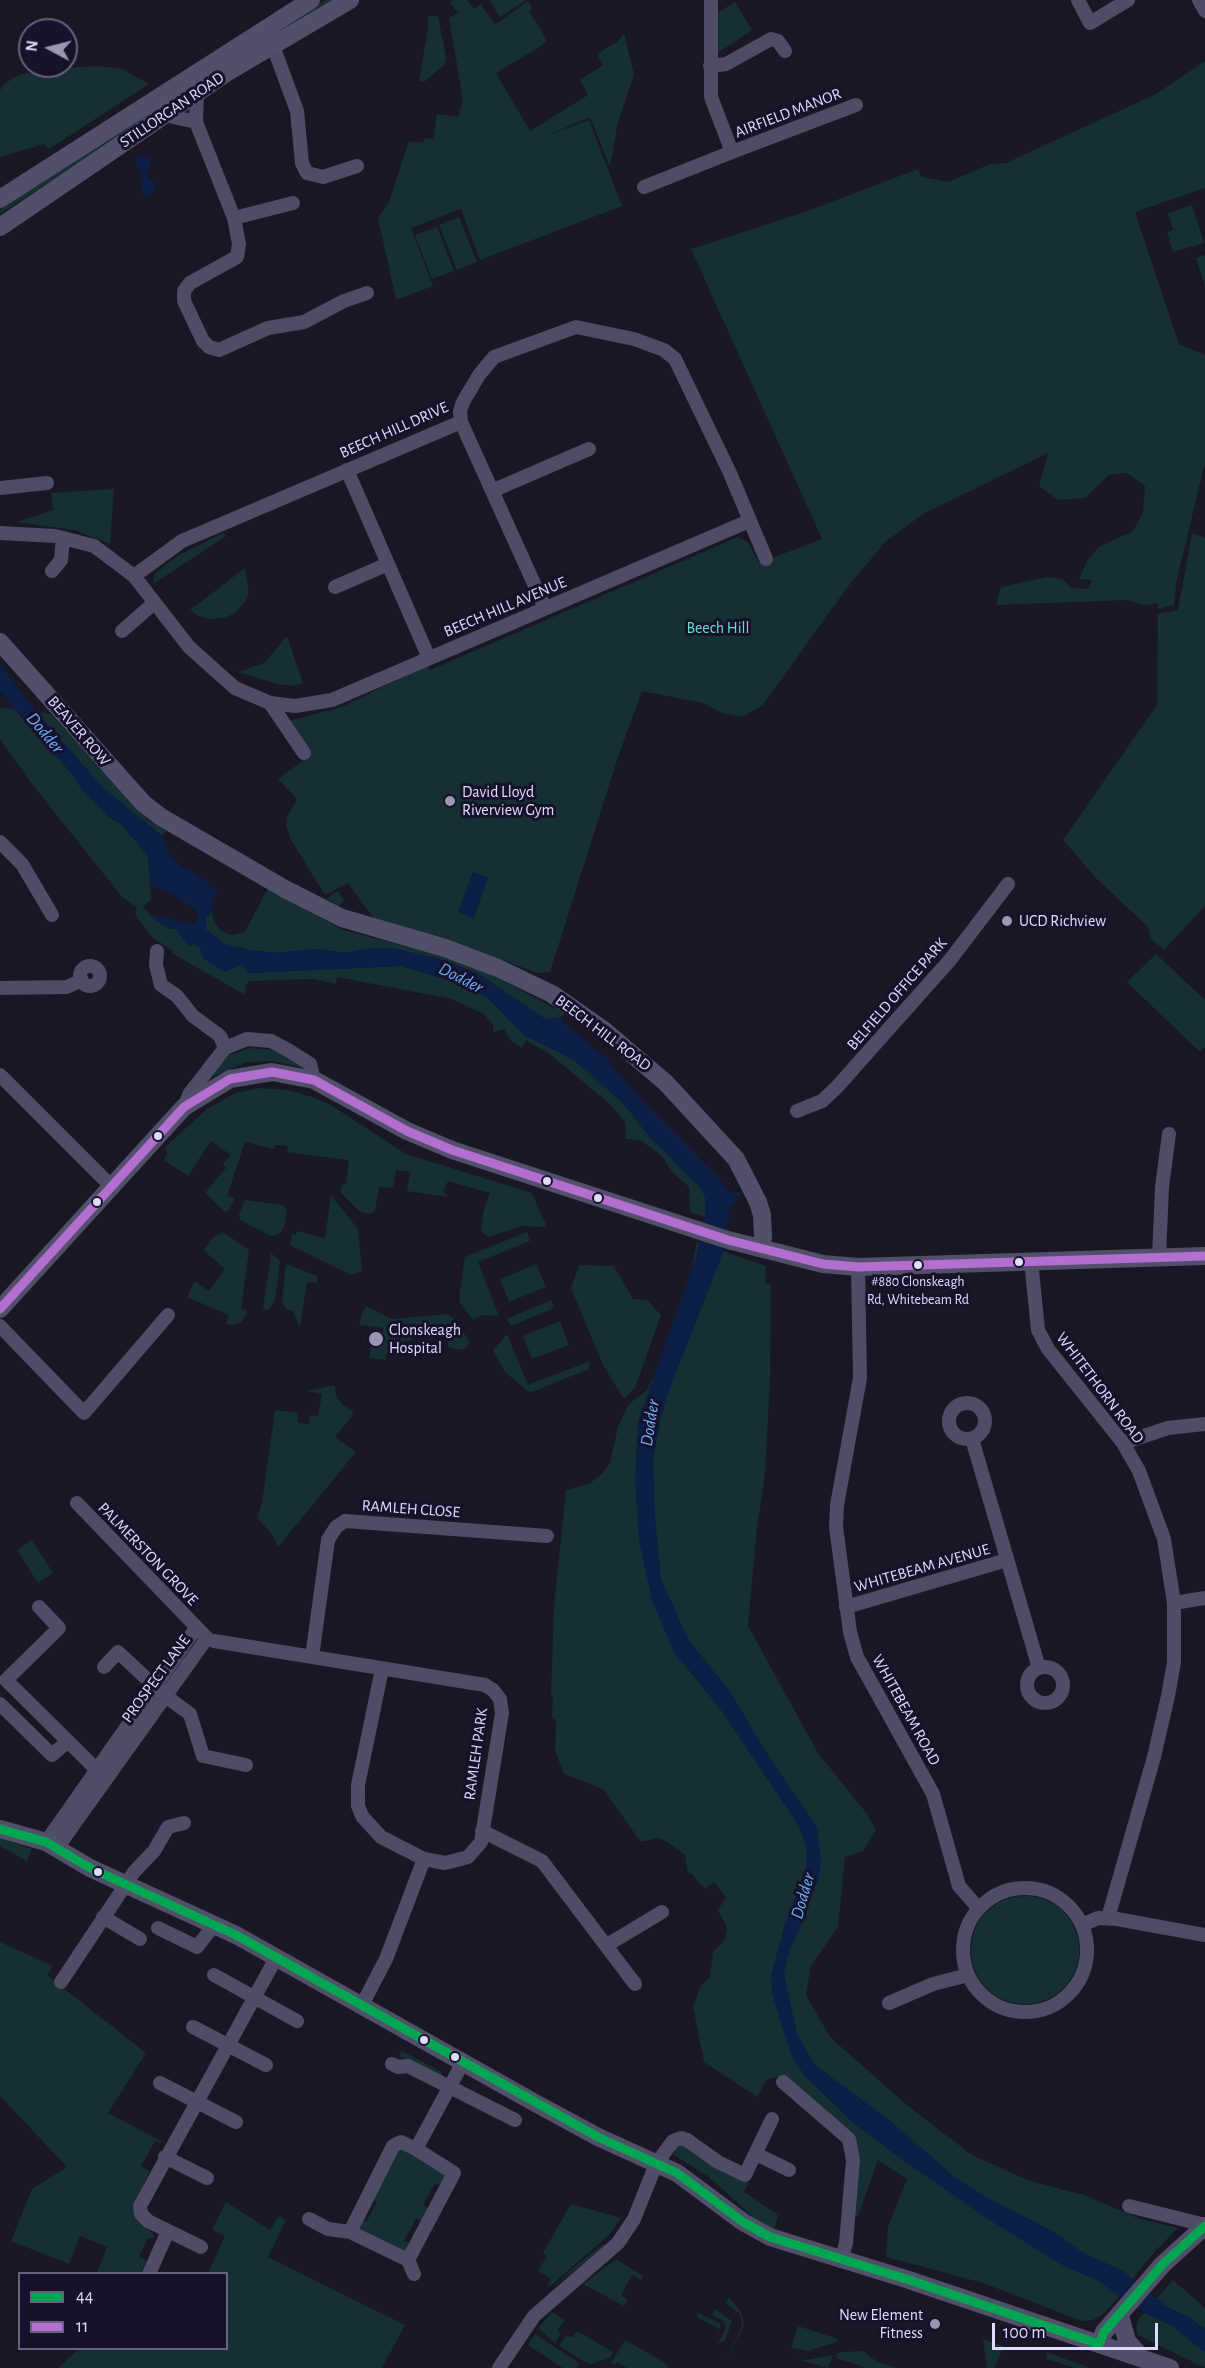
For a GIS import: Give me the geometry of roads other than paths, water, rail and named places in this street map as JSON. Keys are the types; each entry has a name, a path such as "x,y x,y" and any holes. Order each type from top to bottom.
{"main road":[{"name":"STILLORGAN ROAD","path":"0,199 311,0"},
{"name":"STILLORGAN ROAD","path":"0,227 197,93 350,0"},
{"name":"BEAVER ROW","path":"0,642 143,803 161,818"},
{"name":"BEECH HILL ROAD","path":"161,818 285,889 342,918 468,956 552,994 578,1010 666,1083 736,1159 758,1202 762,1215 763,1237 759,1248"},
{"path":"0,1309 184,1107 230,1079 272,1072 314,1080 426,1140 728,1240 824,1264 858,1267 1205,1256"},
{"path":"0,1829 52,1845 126,1885 214,1924 462,2064 597,2136 686,2178 756,2230 1170,2368"},
{"path":"1099,2344 1104,2332 1181,2246 1205,2225"},
{"path":"1120,2316 1127,2341 1141,2357"}],"street":[{"path":"711,0 711,98 732,152"},
{"path":"1078,0 1090,23 1128,0"},
{"path":"1199,0 1205,11"},
{"path":"710,66 726,64 771,39 778,41 785,51"},
{"path":"273,46 297,111 302,163 307,173 323,177 357,166"},
{"path":"197,93 196,122 234,218 239,244 237,257 190,283 184,291 184,301 203,341 209,347 219,350 268,328 304,322 344,301 367,293"},
{"name":"AIRFIELD MANOR","path":"644,187 856,105"},
{"path":"165,115 196,122"},
{"path":"234,218 293,203"},
{"name":"BEECH HILL DRIVE","path":"134,576 182,541 461,422 460,411 463,402 479,375 494,357 576,327 598,330 648,343 664,350 679,364 730,473 766,560"},
{"path":"461,422 494,490 545,608"},
{"path":"494,490 589,450"},
{"path":"347,470 429,658"},
{"path":"0,488 47,483"},
{"name":"BEECH HILL AVENUE","path":"0,533 63,538 94,546 134,576 208,667 235,688 270,703 295,706 332,700 749,521"},
{"path":"52,571 61,560 63,538"},
{"path":"335,587 388,564"},
{"path":"122,631 154,603"},
{"path":"270,703 304,753"},
{"path":"0,842 22,864 52,915"},
{"name":"BELFIELD OFFICE PARK","path":"797,1112 822,1101 836,1088 950,960 1008,884"},
{"path":"157,951 156,965 161,985 177,996 193,1016 220,1036 225,1048"},
{"path":"0,988 68,987 82,981"},
{"path":"184,1107 190,1093 225,1048 247,1039 271,1041 310,1064 314,1080"},
{"path":"0,1075 111,1186"},
{"path":"1159,1257 1162,1187 1169,1134"},
{"name":"WHITETHORN ROAD","path":"1031,1260 1037,1322 1042,1338 1048,1349 1123,1443 1148,1492 1164,1539 1174,1602 1174,1662 1168,1696 1154,1757 1108,1918"},
{"name":"WHITEBEAM ROAD","path":"858,1267 860,1377 837,1505 836,1527 846,1607 857,1657 932,1791 959,1886 979,1909"},
{"path":"0,1326 84,1413 168,1315"},
{"path":"1123,1443 1168,1428 1205,1424"},
{"name":"WHITEBEAM AVENUE","path":"972,1439 1039,1668"},
{"name":"PALMERSTON GROVE","path":"77,1503 196,1628"},
{"name":"RAMLEH CLOSE","path":"312,1658 328,1540 336,1527 345,1521 547,1536"},
{"name":"WHITEBEAM AVENUE","path":"846,1607 1007,1560"},
{"path":"1174,1602 1205,1598"},
{"path":"39,1607 59,1628 3,1683 101,1773"},
{"name":"PROSPECT LANE","path":"52,1845 159,1690 196,1628"},
{"name":"RAMLEH PARK","path":"214,1641 485,1685 493,1690 500,1699 502,1713 481,1842 468,1857 445,1863 424,1859 372,1830 362,1816 358,1806 358,1785 382,1669"},
{"path":"104,1667 118,1652 159,1690 190,1714 203,1756 246,1765"},
{"path":"0,1704 52,1755 68,1741"},
{"path":"61,1982 134,1872 154,1851 168,1827 184,1823"},
{"path":"482,1831 542,1861 635,1983"},
{"path":"361,2007 386,1959 424,1859"},
{"path":"1035,1888 1064,1901 1083,1926 1087,1953 1086,1964 1079,1982 1066,1997 1050,2007 1031,2012 1003,2008 979,1992 968,1975 963,1958 963,1940 969,1923 979,1909 1004,1891 1035,1888"},
{"path":"608,1945 662,1912"},
{"path":"103,1917 140,1939"},
{"path":"1083,1926 1098,1918 1108,1918 1205,1935"},
{"path":"158,1928 198,1947 214,1924"},
{"path":"201,2247 148,2221 141,2214 140,2206 276,1958"},
{"path":"214,1975 297,2021"},
{"path":"889,2002 933,1984 968,1975"},
{"path":"193,2027 266,2065"},
{"path":"392,2064 398,2067 408,2066 514,2120"},
{"path":"416,2149 462,2064"},
{"path":"783,2082 849,2139 853,2160 847,2233 841,2260"},
{"path":"160,2083 236,2122"},
{"path":"499,2368 534,2316 618,2243 631,2225 656,2164 673,2141 681,2138 718,2162 745,2175 772,2119"},
{"path":"350,2232 393,2146 402,2142 454,2173 408,2260"},
{"path":"756,2154 789,2170"},
{"path":"165,2157 207,2178"},
{"path":"1129,2206 1205,2225"},
{"path":"309,2219 335,2232 350,2232 408,2260 414,2274"},
{"path":"150,2272 168,2231"}],"water":[{"path":"142,155 150,159 151,165 146,175 155,183 152,195 148,197 141,192 143,180 136,165 137,157"},
{"name":"Dodder","path":"0,664 36,711 103,788 162,836 169,853 184,869 189,868 218,892 212,903 212,912 206,918 206,929 224,944 249,950 278,953 315,949 346,953 371,948 391,948 436,958 477,973 545,1019 561,1017 563,1022 606,1058 640,1098 719,1178 729,1192 740,1192 741,1196 733,1197 736,1203 727,1209 730,1214 722,1255 668,1393 660,1422 653,1459 655,1518 661,1579 688,1639 731,1693 764,1749 817,1827 821,1863 817,1883 806,1906 803,1922 790,1949 784,1973 797,2034 815,2065 888,2119 956,2178 986,2197 1052,2231 1085,2254 1122,2270 1167,2307 1188,2316 1205,2329 1205,2352 1170,2325 1146,2314 1098,2281 1062,2265 988,2219 904,2161 852,2122 805,2076 792,2057 772,1994 771,1976 784,1927 806,1869 807,1852 803,1837 799,1826 721,1710 674,1652 652,1600 639,1540 635,1480 638,1421 696,1257 705,1217 705,1197 701,1188 649,1136 624,1104 573,1059 524,1035 486,996 458,983 401,966 249,973 241,965 225,972 203,958 199,946 193,944 189,947 176,929 167,928 149,914 194,924 198,918 196,910 172,894 151,886 148,856 121,824 109,817 81,788 73,775 0,691"},
{"path":"473,872 488,877 474,918 458,912"}],"place":[{"name":"David Lloyd Riverview Gym","path":"450,801"},
{"name":"UCD Richview","path":"1007,921"},
{"name":"#880 Clonskeagh Rd, Whitebeam Rd","path":"918,1265"},
{"name":"Clonskeagh Hospital","path":"376,1339"},
{"name":"New Element Fitness","path":"935,2324"}],"park label":[{"name":"Beech Hill","path":"718,628"}]}
